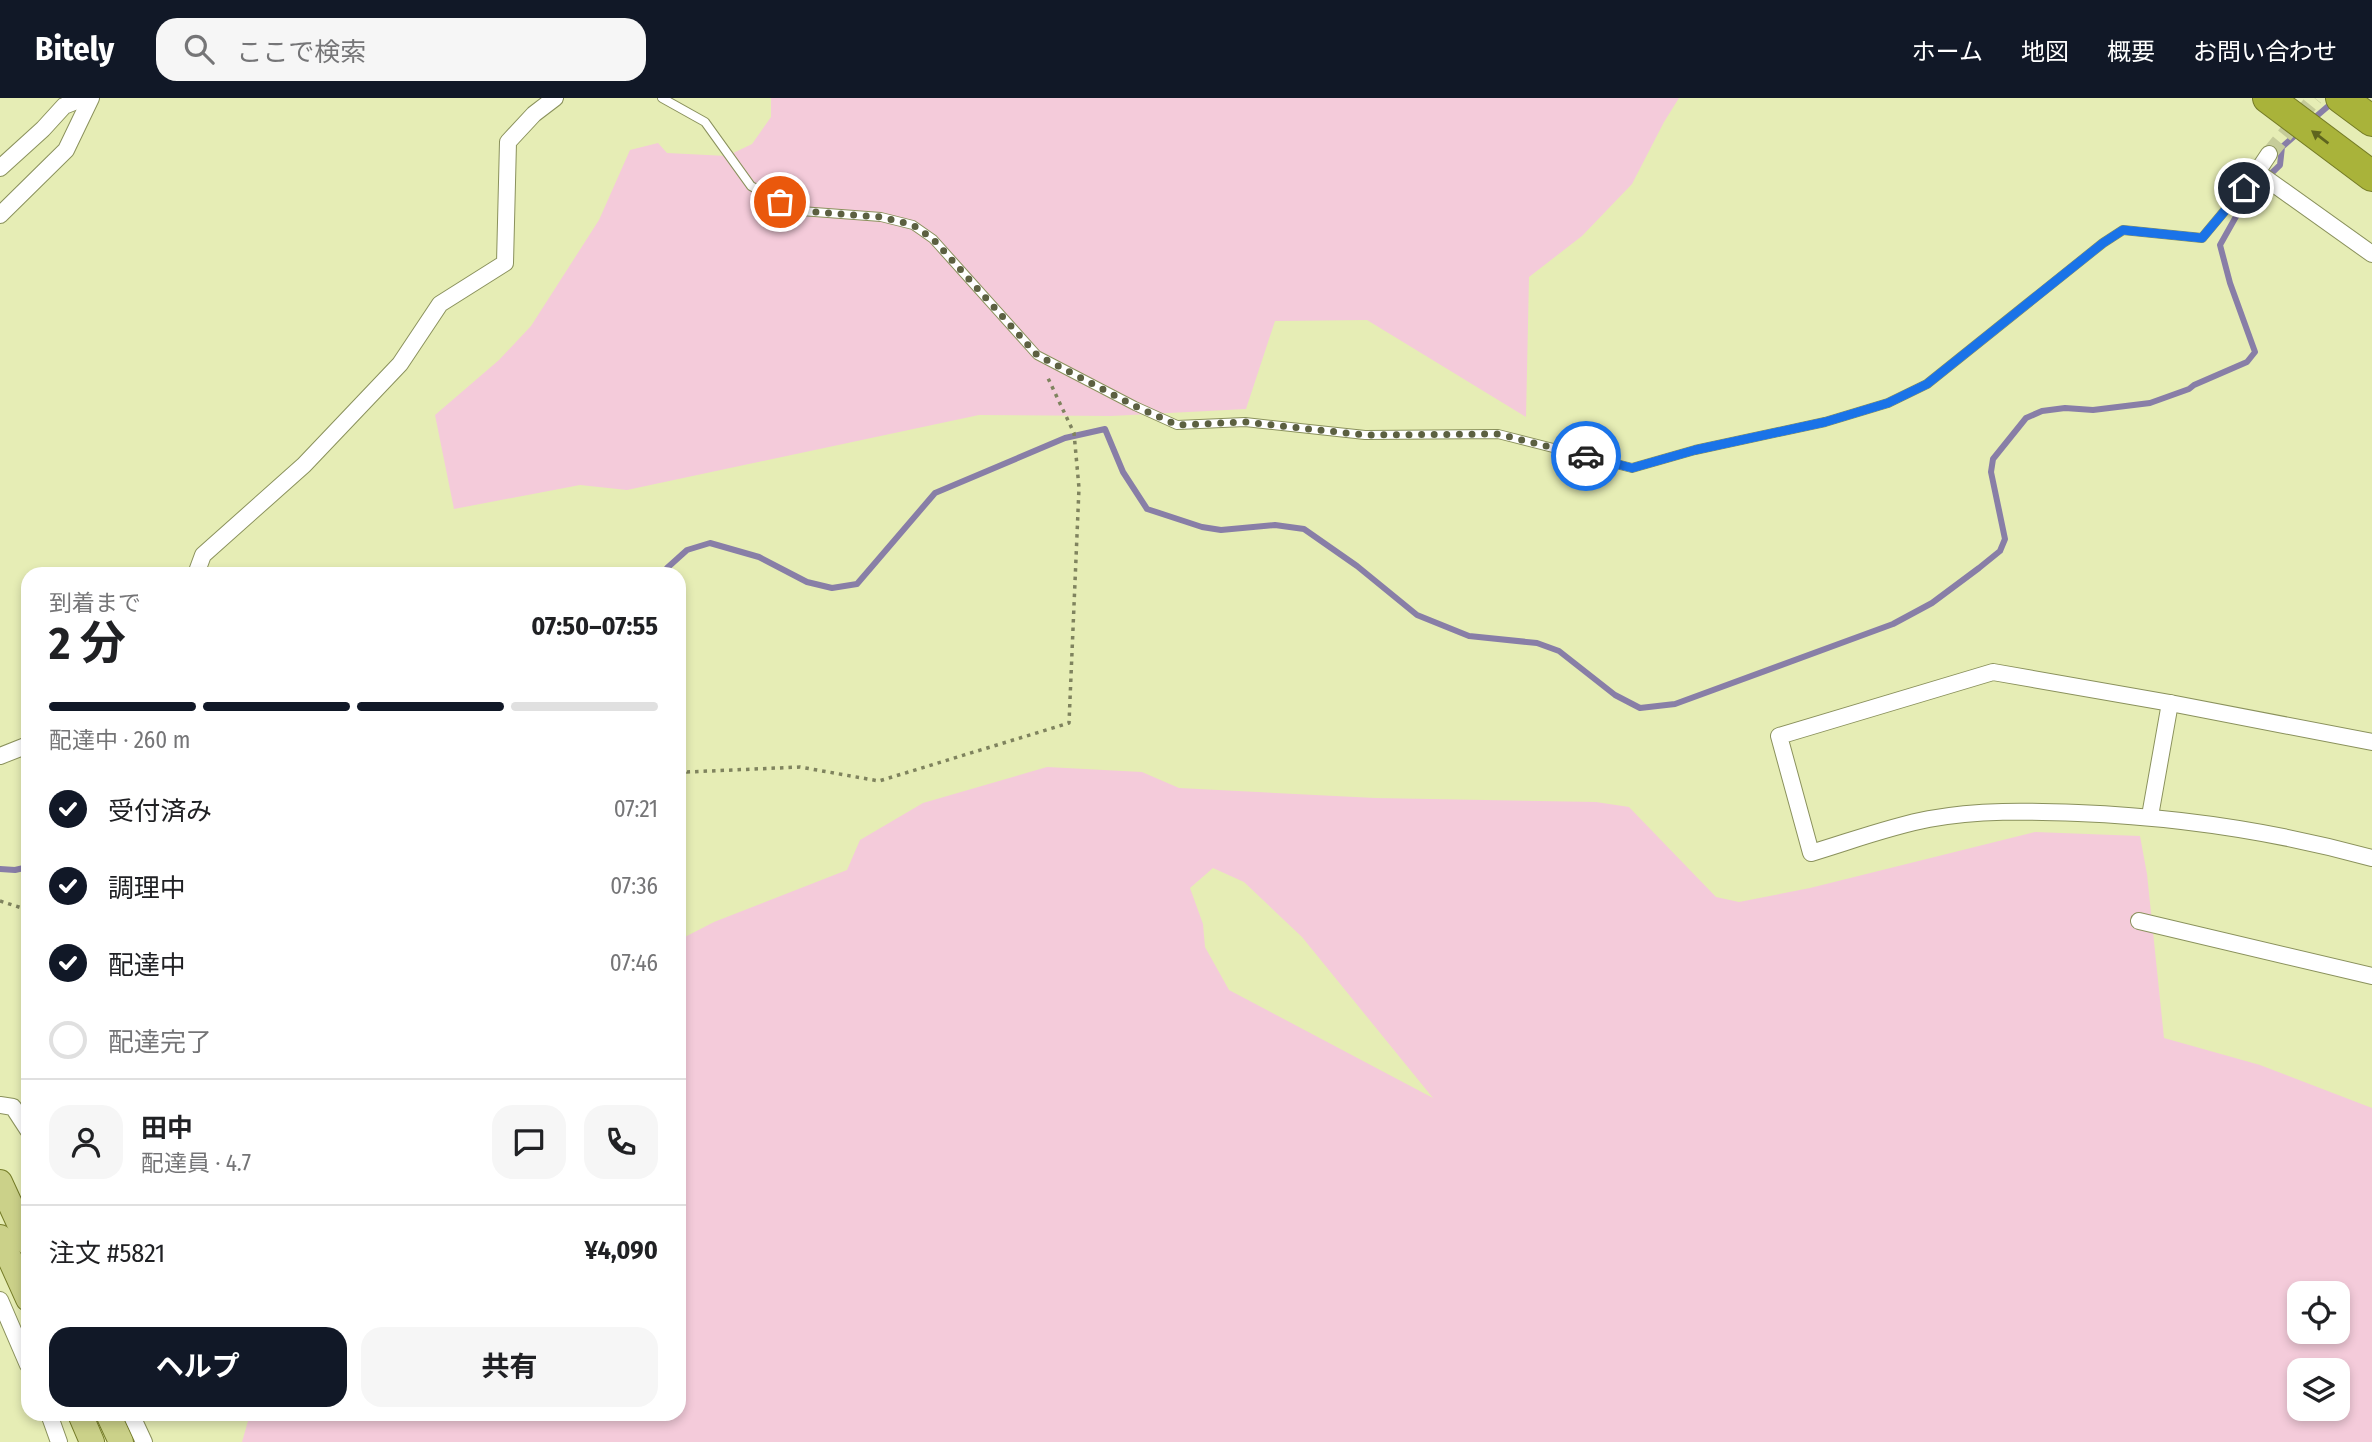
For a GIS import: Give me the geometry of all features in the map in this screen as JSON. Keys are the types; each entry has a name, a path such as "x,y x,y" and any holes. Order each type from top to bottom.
{"highway":[{"path":"2268,98 2372,176"},
{"path":"2341,98 2372,121"}],"main road":[{"path":"0,1182 21,1228"},
{"path":"0,1237 21,1284"},
{"path":"83,1421 92,1442"},
{"path":"111,1421 121,1442"}],"street":[{"path":"0,168 64,106 84,98"},
{"path":"0,215 66,150 91,98"},
{"path":"199,567 203,555 304,465 400,364 440,304 505,263 508,142 534,114 555,98"},
{"path":"2269,154 2257,172 2372,254"},
{"path":"2372,742 2170,702 1993,672 1779,736 1811,853 1926,819 1978,812 2023,811 2150,816 2257,831 2372,858"},
{"path":"2150,816 2170,702"},
{"path":"0,756 21,748"},
{"path":"2138,921 2372,976"},
{"path":"0,1105 13,1107 21,1119"},
{"path":"0,1300 21,1349"},
{"path":"52,1421 59,1442"},
{"path":"134,1421 144,1442"}],"lane":[{"path":"662,98 705,122 751,186 780,202 801,211 881,217 913,225 933,239 1037,355 1177,425 1245,422 1365,435 1498,434 1632,468 1695,450 1825,422 1888,403 1927,384 2103,243 2123,230 2202,238 2257,172"}],"path":[{"path":"686,772 800,767 879,781 1069,723 1079,488 1074,433 1037,355"},
{"path":"0,901 21,908"}],"shaded area":[{"path":"771,98 1679,98 1632,184 1582,236 1529,277 1526,417 1367,320 1275,321 1246,409 1111,416 979,415 627,490 580,485 454,509 435,415 499,360 531,326 599,220 630,150 658,143 667,153 727,156 752,144 771,117"},
{"path":"1047,767 1142,772 1179,788 1375,798 1596,802 1629,807 1716,897 1739,902 1810,888 2035,832 2140,836 2147,874 2164,1038 2260,1065 2372,1108 2372,1442 242,1442 248,1421 686,1421 686,936 714,922 847,870 860,840 923,803","holes":["1213,868 1244,882 1302,937 1433,1098 1229,990 1205,947 1203,924 1190,888"]}],"waterway":[{"path":"2312,120 2333,102"},
{"path":"668,567 687,550 710,543 759,557 807,582 832,588 857,584 935,493 1065,438 1105,429 1123,472 1147,509 1202,527 1221,530 1275,525 1304,529 1357,566 1417,615 1469,636 1537,643 1559,651 1615,695 1640,708 1675,704 1893,624 1932,603 2000,551 2005,539 1991,472 1993,459 2026,418 2042,411 2065,408 2093,410 2150,403 2189,389 2247,362 2255,352 2230,283 2220,245 2247,197 2280,165 2282,147 2299,132"},
{"path":"0,869 21,869"}],"tunnel":[{"path":"2269,154 2315,98"}],"way so far":[{"path":"780,202 801,211 881,217 913,225 933,239 1037,355 1177,425 1245,422 1365,435 1498,434 1586,456"}],"route":[{"path":"1586,456 1632,468 1695,450 1825,422 1888,403 1927,384 2103,243 2123,230 2202,238 2244,188"}]}
